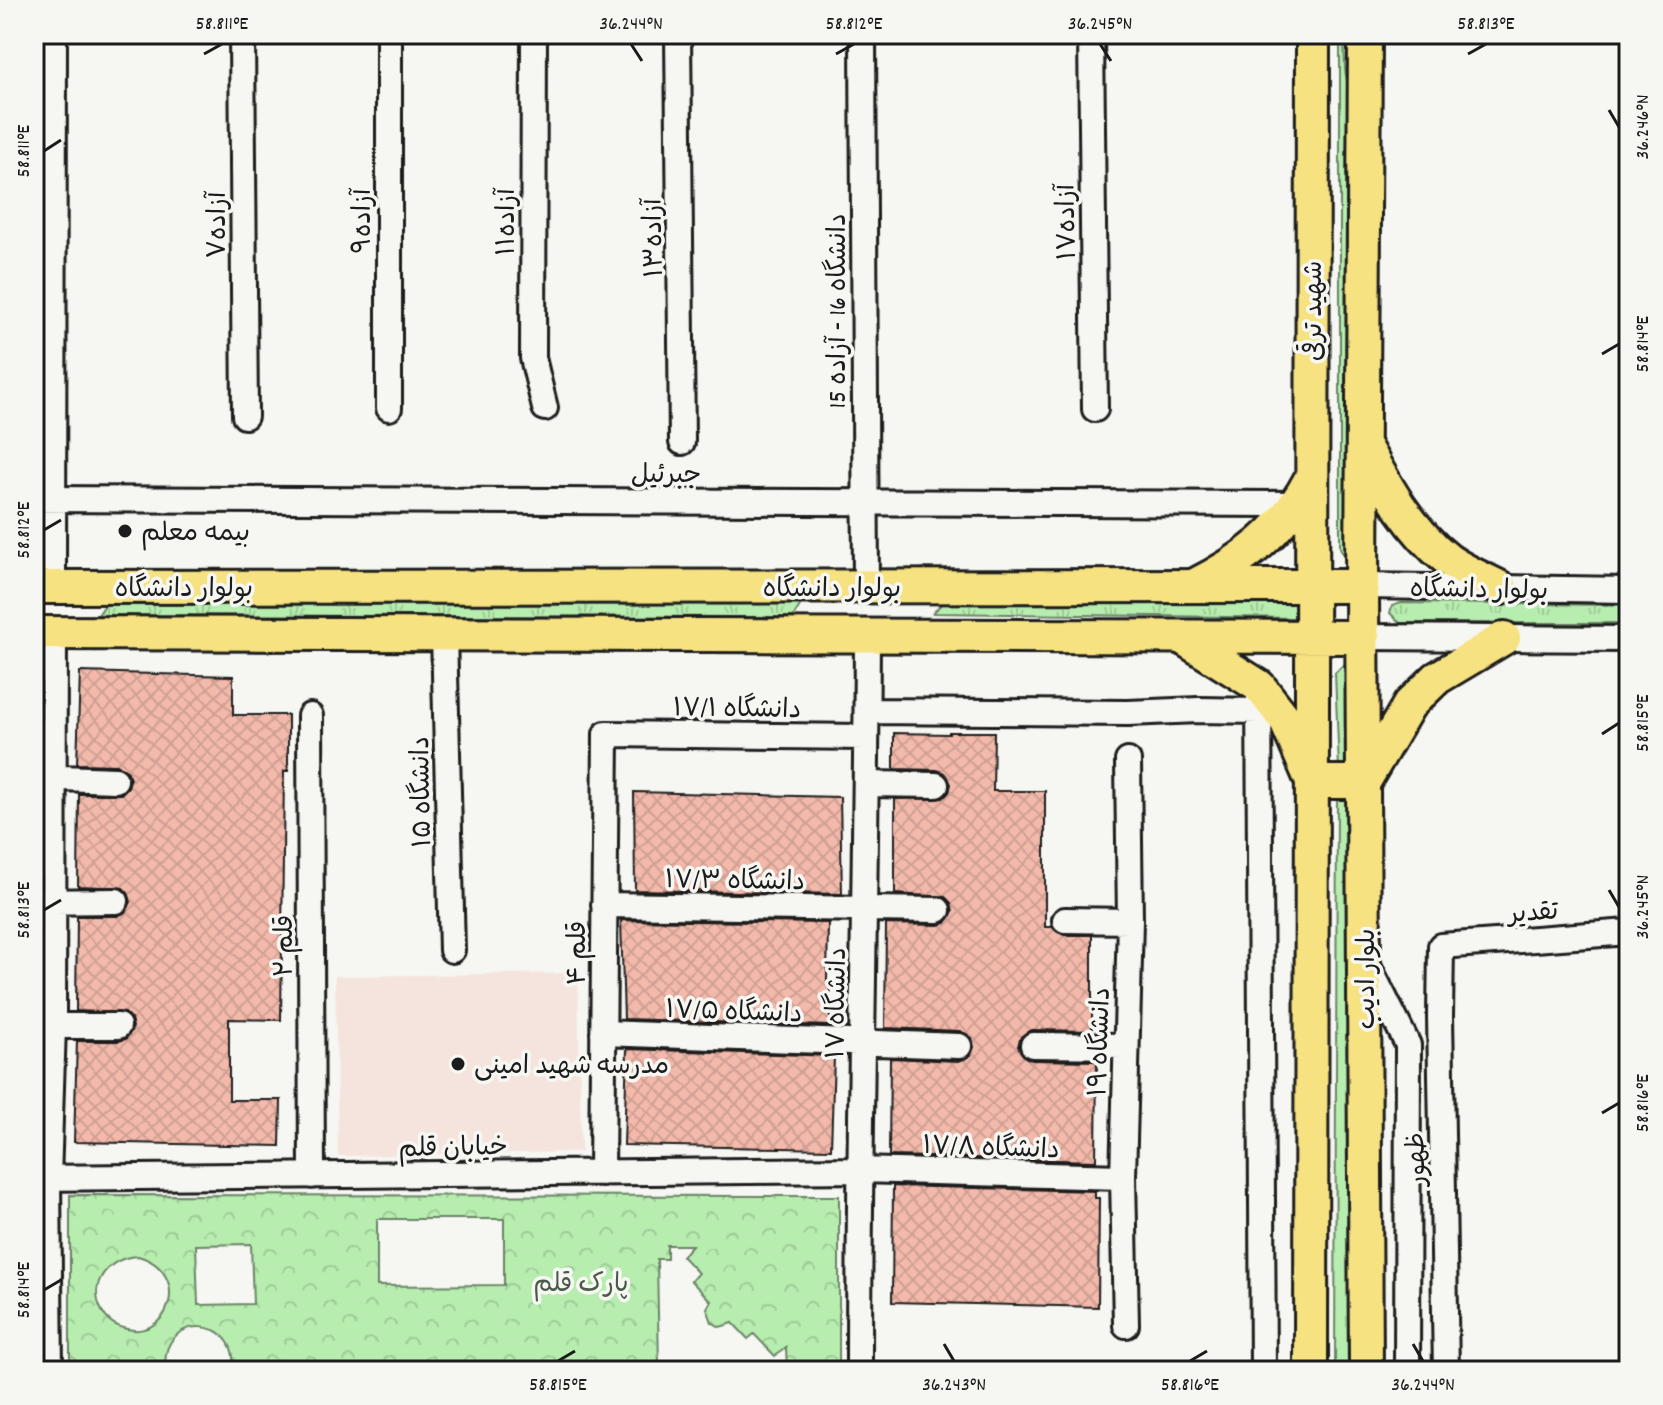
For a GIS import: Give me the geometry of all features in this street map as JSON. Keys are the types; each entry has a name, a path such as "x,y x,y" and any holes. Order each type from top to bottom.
{"main road":[{"name":"شهید ترقی","path":"1310,588 1305,490 1313,34"},
{"name":"شهید ترقی","path":"1362,586 1365,34"},
{"path":"1362,443 1392,496 1417,529 1448,559 1501,588"},
{"path":"1189,588 1255,549 1278,528 1305,490"},
{"name":"بولوار دانشگاه","path":"44,587 1362,586"},
{"name":"بلوار ادیب","path":"1362,586 1366,1371"},
{"name":"بلوار ادیب","path":"1310,588 1311,1371"},
{"name":"بولوار دانشگاه","path":"44,633 1363,637"},
{"path":"1180,636 1285,719 1312,782 1364,782 1409,705 1437,678 1504,638"}],"street":[{"path":"44,587 54,34"},
{"name":"آزاده۷","path":"242,34 245,416"},
{"name":"آزاده۹","path":"389,34 389,408"},
{"name":"آزاده۱۱","path":"534,34 533,358 545,408"},
{"name":"آزاده۱۳","path":"678,34 682,442"},
{"name":"دانشگاه 16 - آزاده 15","path":"863,34 866,587"},
{"name":"آزاده۱۷","path":"1091,34 1095,409"},
{"name":"جبرئیل","path":"44,499 866,502 1305,490"},
{"name":"بولوار دانشگاه","path":"1362,586 1629,590"},
{"path":"44,633 41,1178 50,1371"},
{"name":"دانشگاه ۱۵","path":"444,634 452,950"},
{"name":"دانشگاه ۱۷","path":"859,1371 871,1247 858,1170 864,1044 867,635"},
{"name":"بولوار دانشگاه","path":"1363,637 1629,639"},
{"path":"867,711 1128,713 1199,710 1259,698 1263,1371"},
{"name":"قلم ۲","path":"310,716 312,1176"},
{"name":"دانشگاه ۱۷/۱","path":"606,734 866,737"},
{"name":"قلم ۴","path":"602,1173 606,734"},
{"name":"دانشگاه ۱۹","path":"1126,1325 1123,1177 1130,921 1128,761"},
{"path":"44,778 115,780"},
{"path":"866,784 936,785"},
{"path":"44,902 116,901"},
{"name":"دانشگاه ۱۷/۳","path":"604,905 938,910"},
{"path":"1065,920 1130,921"},
{"name":"تقدیر","path":"1441,946 1629,932"},
{"name":"ظهور","path":"1441,946 1446,1371"},
{"path":"1365,958 1408,1045 1407,1371"},
{"path":"43,1026 118,1026"},
{"name":"دانشگاه ۱۷/۵","path":"603,1033 959,1046"},
{"path":"1033,1045 1125,1046"},
{"name":"خیابان قلم","path":"41,1178 858,1170"},
{"name":"دانشگاه ۱۷/۸","path":"858,1170 1123,1177"}],"shaded area":[{"name":"مدرسه شهید امینی","path":"578,973 581,1152 338,1156 335,976"}],"green space":[{"path":"1340,34 1344,34 1345,70 1352,110 1351,560 1345,560 1340,547"},
{"path":"107,602 801,604 793,617 98,615"},
{"path":"943,602 1294,604 1296,618 933,613"},
{"path":"1401,603 1629,605 1629,623 1400,623 1390,613 1392,606"},
{"path":"1342,666 1347,666 1353,770 1339,769 1335,673"},
{"path":"1337,792 1354,792 1353,1371 1335,1371"},
{"name":"پارک قلم","path":"70,1195 839,1196 839,1371 778,1371 787,1370 786,1347 775,1356 754,1334 748,1339 733,1323 720,1327 712,1322 707,1308 711,1301 691,1281 698,1273 682,1256 692,1245 667,1245 667,1259 657,1259 659,1368 672,1368 672,1371 232,1371 232,1352 225,1339 214,1330 200,1327 186,1329 174,1337 167,1351 166,1371 70,1371","holes":["377,1219 504,1219 504,1285 377,1286","251,1244 253,1304 198,1305 196,1245","138,1256 155,1264 166,1277 170,1291 162,1317 151,1326 137,1330 112,1323 98,1301 97,1291 104,1273 110,1266"]}],"building":[{"path":"80,672 233,676 233,715 288,715 288,771 284,771 281,1020 229,1019 229,1100 281,1100 280,1146 74,1142 77,1041 119,1041 126,1039 133,1027 125,1013 76,1011 77,916 117,916 124,913 131,902 123,888 78,886 79,794 121,794 130,780 128,772 116,765 77,764"},
{"path":"994,732 993,791 1045,791 1045,927 1052,927 1064,935 1092,935 1092,1031 1032,1030 1021,1037 1018,1046 1025,1057 1032,1060 1097,1061 1096,1161 889,1156 890,1058 959,1061 971,1055 974,1047 972,1038 960,1031 885,1028 886,924 939,925 946,923 953,911 945,897 895,894 895,799 943,798 951,784 944,773 937,770 894,769 894,733"},
{"path":"634,792 840,797 842,894 635,890"},
{"path":"621,920 828,923 830,1026 624,1019"},
{"path":"627,1049 834,1056 831,1149 624,1145"},
{"path":"893,1186 1095,1191 1095,1198 1099,1198 1098,1307 892,1302"}],"place":[{"name":"بیمه معلم","path":"125,531"},
{"name":"مدرسه شهید امینی","path":"458,1064"}]}
